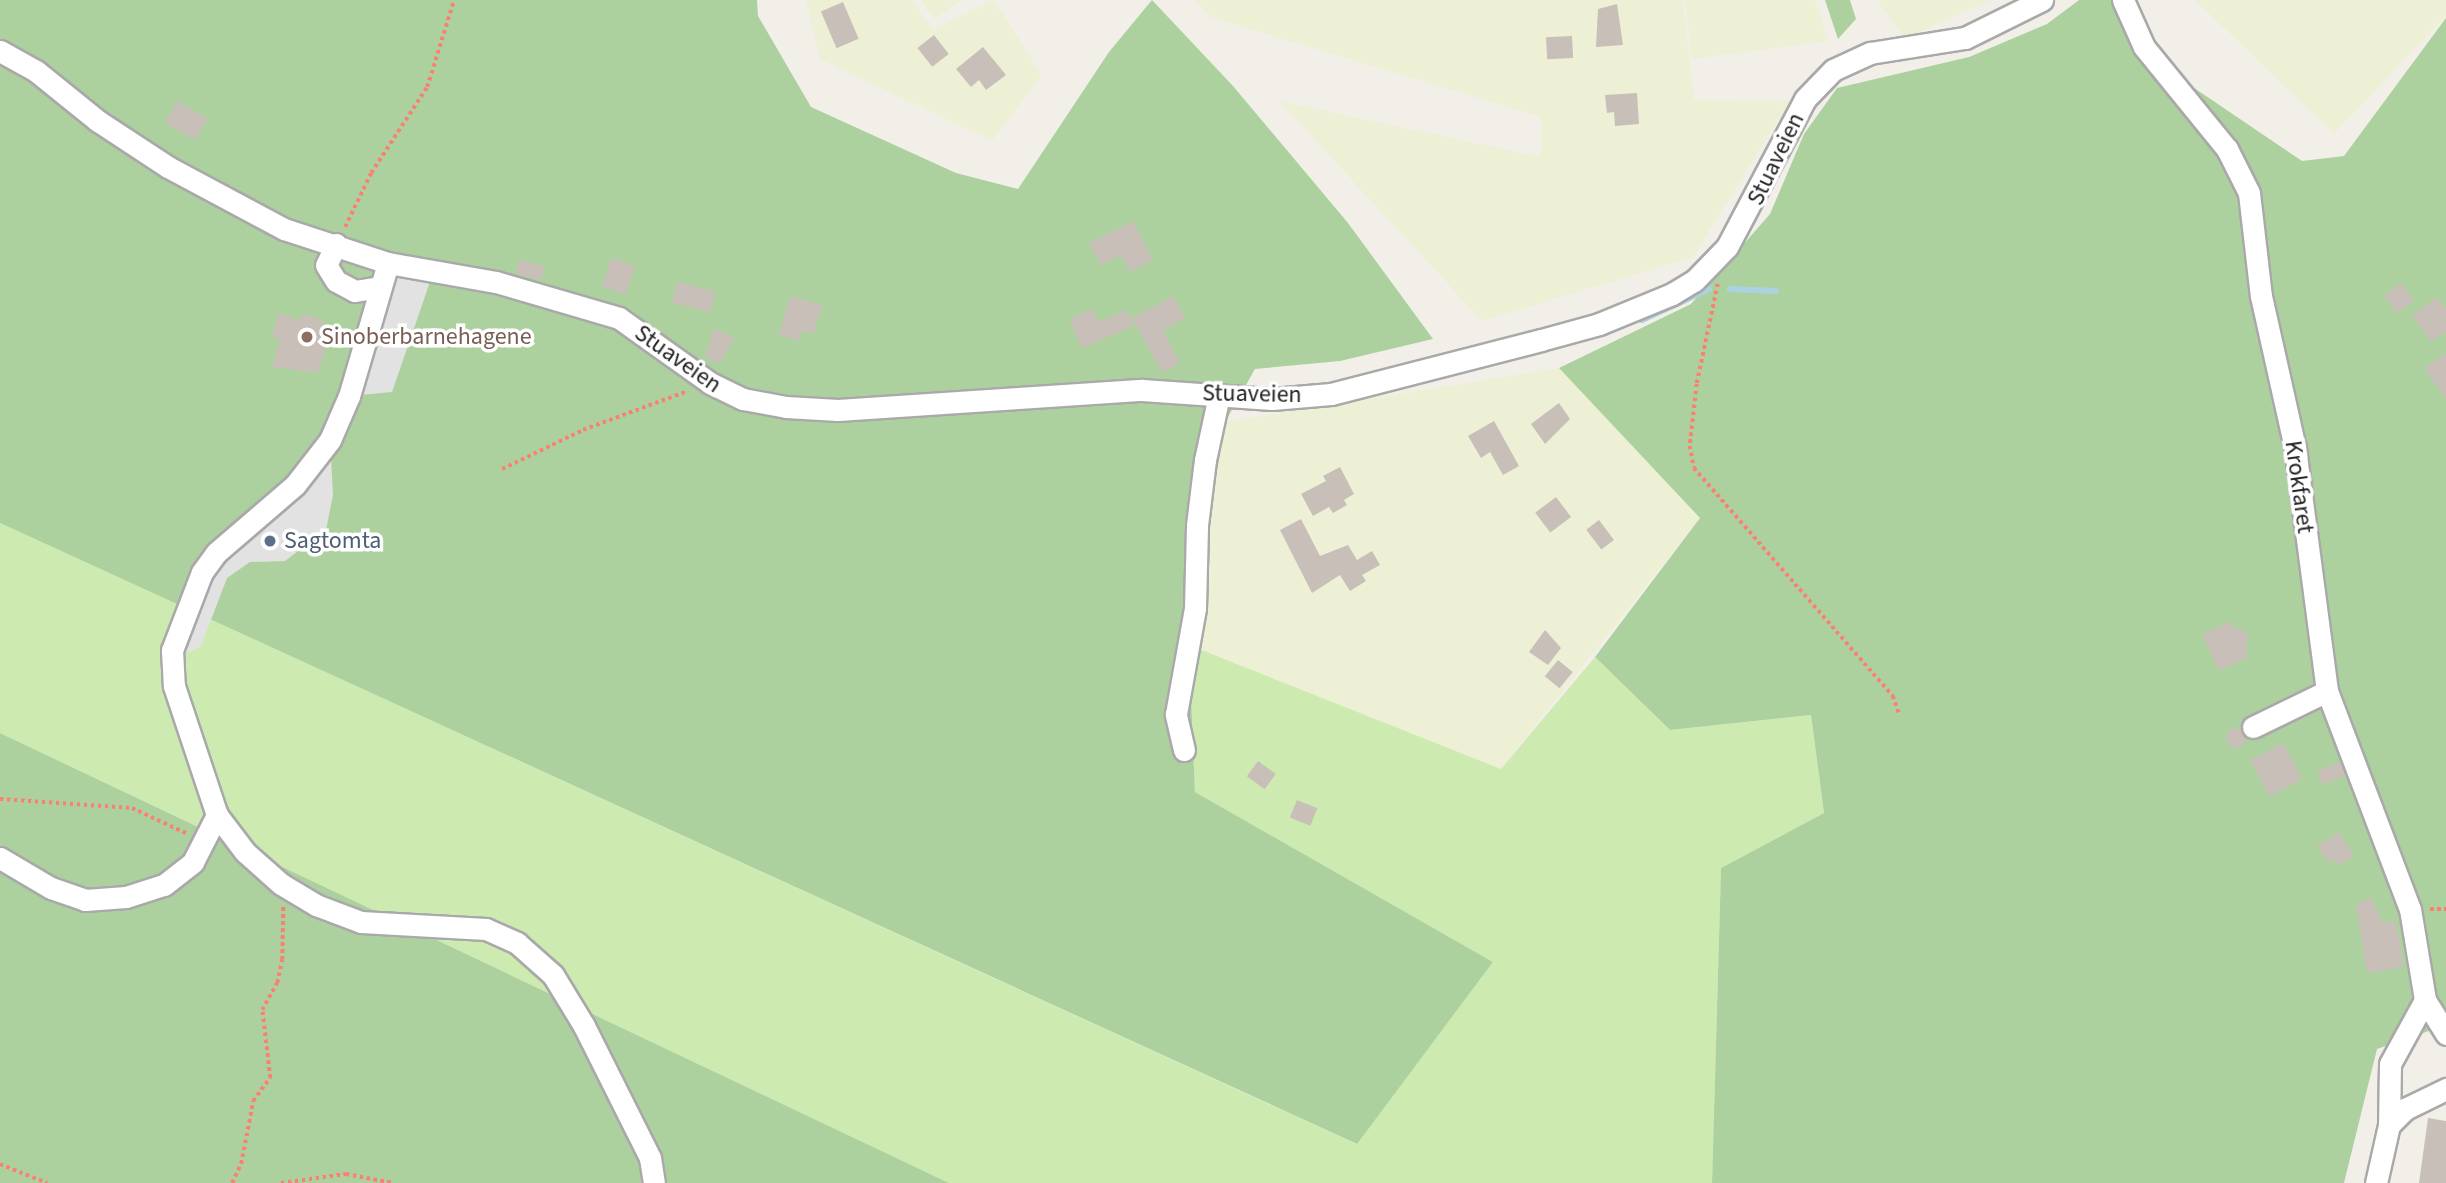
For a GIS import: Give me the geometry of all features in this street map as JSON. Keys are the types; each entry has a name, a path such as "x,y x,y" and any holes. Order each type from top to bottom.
{"street":[{"name":"Stuaveien","path":"0,51 211,192 284,229 388,263 496,282 619,318 710,383 743,399 786,407 838,410 1043,393 1142,390 1272,399 1331,394 1541,340 1650,304 1694,281 1712,265 1747,216 1805,99 1833,69 1870,53 1965,38 2042,0"},
{"name":"Krokfaret","path":"2123,0 2144,47 2227,149 2249,193 2261,296 2295,448 2328,691 2410,909 2425,1000 2446,1034"},
{"path":"336,244 326,265 336,281 355,291 381,287"},
{"path":"388,263 349,396 330,440 295,485 216,553 202,572 182,615 172,650 174,686 217,815 245,852 278,881 316,905 361,922 457,924 486,929 517,943 553,975 584,1026 650,1158 654,1183"},
{"path":"1184,750 1176,714 1195,608 1197,525 1205,460 1219,395"},
{"path":"2253,727 2328,691"},
{"path":"0,858 51,888 85,900 126,897 164,885 193,862 217,815"},
{"path":"2376,1183 2389,1125 2389,1063 2425,1000"},
{"path":"2389,1125 2405,1109 2446,1088"}],"path":[{"path":"336,244 372,173 427,87 454,0"},
{"path":"1712,265 1718,285 1698,384 1690,446 1694,468 1893,696 1899,713"},
{"path":"502,469 583,430 710,383"},
{"path":"0,799 132,808 205,841"},
{"path":"232,1183 241,1164 253,1101 270,1078 262,1010 277,983 282,960 286,889 278,881"},
{"path":"0,1164 47,1183"},
{"path":"281,1183 346,1174 393,1183"}],"green space":[{"path":"0,0 757,0 758,16 811,107 956,173 1018,189 1109,52 1152,0 1233,86 1348,223 1433,339 1340,361 1255,369 1225,422 1189,645 1195,792 1493,962 1357,1144 0,523"},
{"path":"806,0 912,0 933,30 994,0 1042,75 992,141 820,59"},
{"path":"921,0 962,0 934,19"},
{"path":"1195,0 1683,0 1694,100 1790,101 1693,257 1482,321 1279,101 1541,157 1541,117 1210,17"},
{"path":"1685,0 1815,0 1829,41 1692,59"},
{"path":"1825,0 1850,0 1856,19 1838,39"},
{"path":"1877,0 1991,0 1905,39"},
{"path":"2079,0 2123,0 2172,73 2302,161 2344,156 2446,18 2446,1025 2377,1049 2344,1183 1712,1183 1721,868 1824,813 1811,715 1670,730 1595,657 1700,518 1559,368 1691,304 1770,214 1804,134 1837,88 1969,57 2047,24"},
{"path":"2195,0 2446,0 2446,16 2334,134"},
{"path":"1559,368 1700,518 1501,769 1189,645 1225,422"},
{"path":"0,523 1356,1144 1493,962 1195,792 1189,645 1501,769 1595,657 1670,730 1811,715 1824,813 1721,868 1712,1183 949,1183 0,733"},
{"path":"0,733 949,1183 0,1183"}],"shaded area":[{"path":"388,263 433,273 392,392 349,396"},
{"name":"Sagtomta","path":"330,440 333,495 326,530 285,561 250,562 227,578 201,646 191,652 172,650 202,572"}],"building":[{"path":"843,2 859,39 837,48 821,11"},
{"path":"1617,4 1623,45 1596,47 1598,9"},
{"path":"934,35 949,54 932,67 917,48"},
{"path":"1572,36 1573,58 1547,59 1546,37"},
{"path":"983,47 1006,75 986,90 979,80 971,87 956,69"},
{"path":"1637,93 1639,124 1615,126 1614,112 1607,113 1605,95"},
{"path":"177,101 208,118 195,140 165,123"},
{"path":"1133,221 1153,260 1130,272 1121,255 1101,265 1089,243"},
{"path":"611,258 635,266 626,294 602,287"},
{"path":"519,260 544,266 541,279 516,274"},
{"path":"677,282 716,292 711,312 672,302"},
{"path":"2401,283 2414,301 2397,313 2384,295"},
{"path":"790,296 822,305 814,334 801,331 798,341 779,335"},
{"path":"1173,296 1185,318 1163,331 1180,363 1162,372 1132,318"},
{"path":"2437,297 2446,309 2446,332 2431,342 2412,315"},
{"path":"1093,309 1099,322 1127,310 1134,326 1082,348 1069,319"},
{"path":"278,313 301,320 303,314 323,320 322,326 331,329 318,373 272,367 280,339 272,337"},
{"path":"714,328 735,338 719,364 705,357"},
{"path":"2446,353 2446,399 2424,368"},
{"path":"1559,403 1570,419 1545,444 1531,424"},
{"path":"1494,421 1519,466 1503,475 1490,452 1481,458 1468,436"},
{"path":"1340,467 1354,494 1344,500 1347,505 1333,513 1329,507 1313,516 1301,494 1326,481 1323,476"},
{"path":"1556,497 1571,517 1550,533 1535,513"},
{"path":"1301,519 1320,556 1348,545 1357,560 1372,551 1380,565 1362,575 1366,581 1350,591 1340,575 1312,593 1280,530"},
{"path":"1599,520 1614,540 1601,550 1586,530"},
{"path":"2231,621 2234,628 2247,632 2247,658 2219,671 2202,634"},
{"path":"1545,630 1561,648 1548,665 1529,652"},
{"path":"1558,660 1573,672 1560,688 1545,676"},
{"path":"2236,728 2243,731 2246,738 2243,745 2236,748 2229,745 2226,738 2229,731"},
{"path":"2283,743 2302,779 2270,797 2250,760"},
{"path":"1258,761 1276,774 1265,789 1247,776"},
{"path":"2340,762 2345,776 2323,784 2317,770"},
{"path":"1297,800 1317,808 1310,826 1290,818"},
{"path":"2339,832 2354,856 2337,866 2333,859 2327,862 2317,846"},
{"path":"2371,898 2383,923 2396,921 2404,967 2367,973 2356,905"},
{"path":"2428,1118 2446,1121 2446,1183 2419,1183"}],"waterway":[{"path":"1642,320 1709,289"},
{"path":"1730,289 1776,291"}],"place":[{"name":"Sinoberbarnehagene","path":"307,337"},
{"name":"Sagtomta","path":"270,541"}]}
